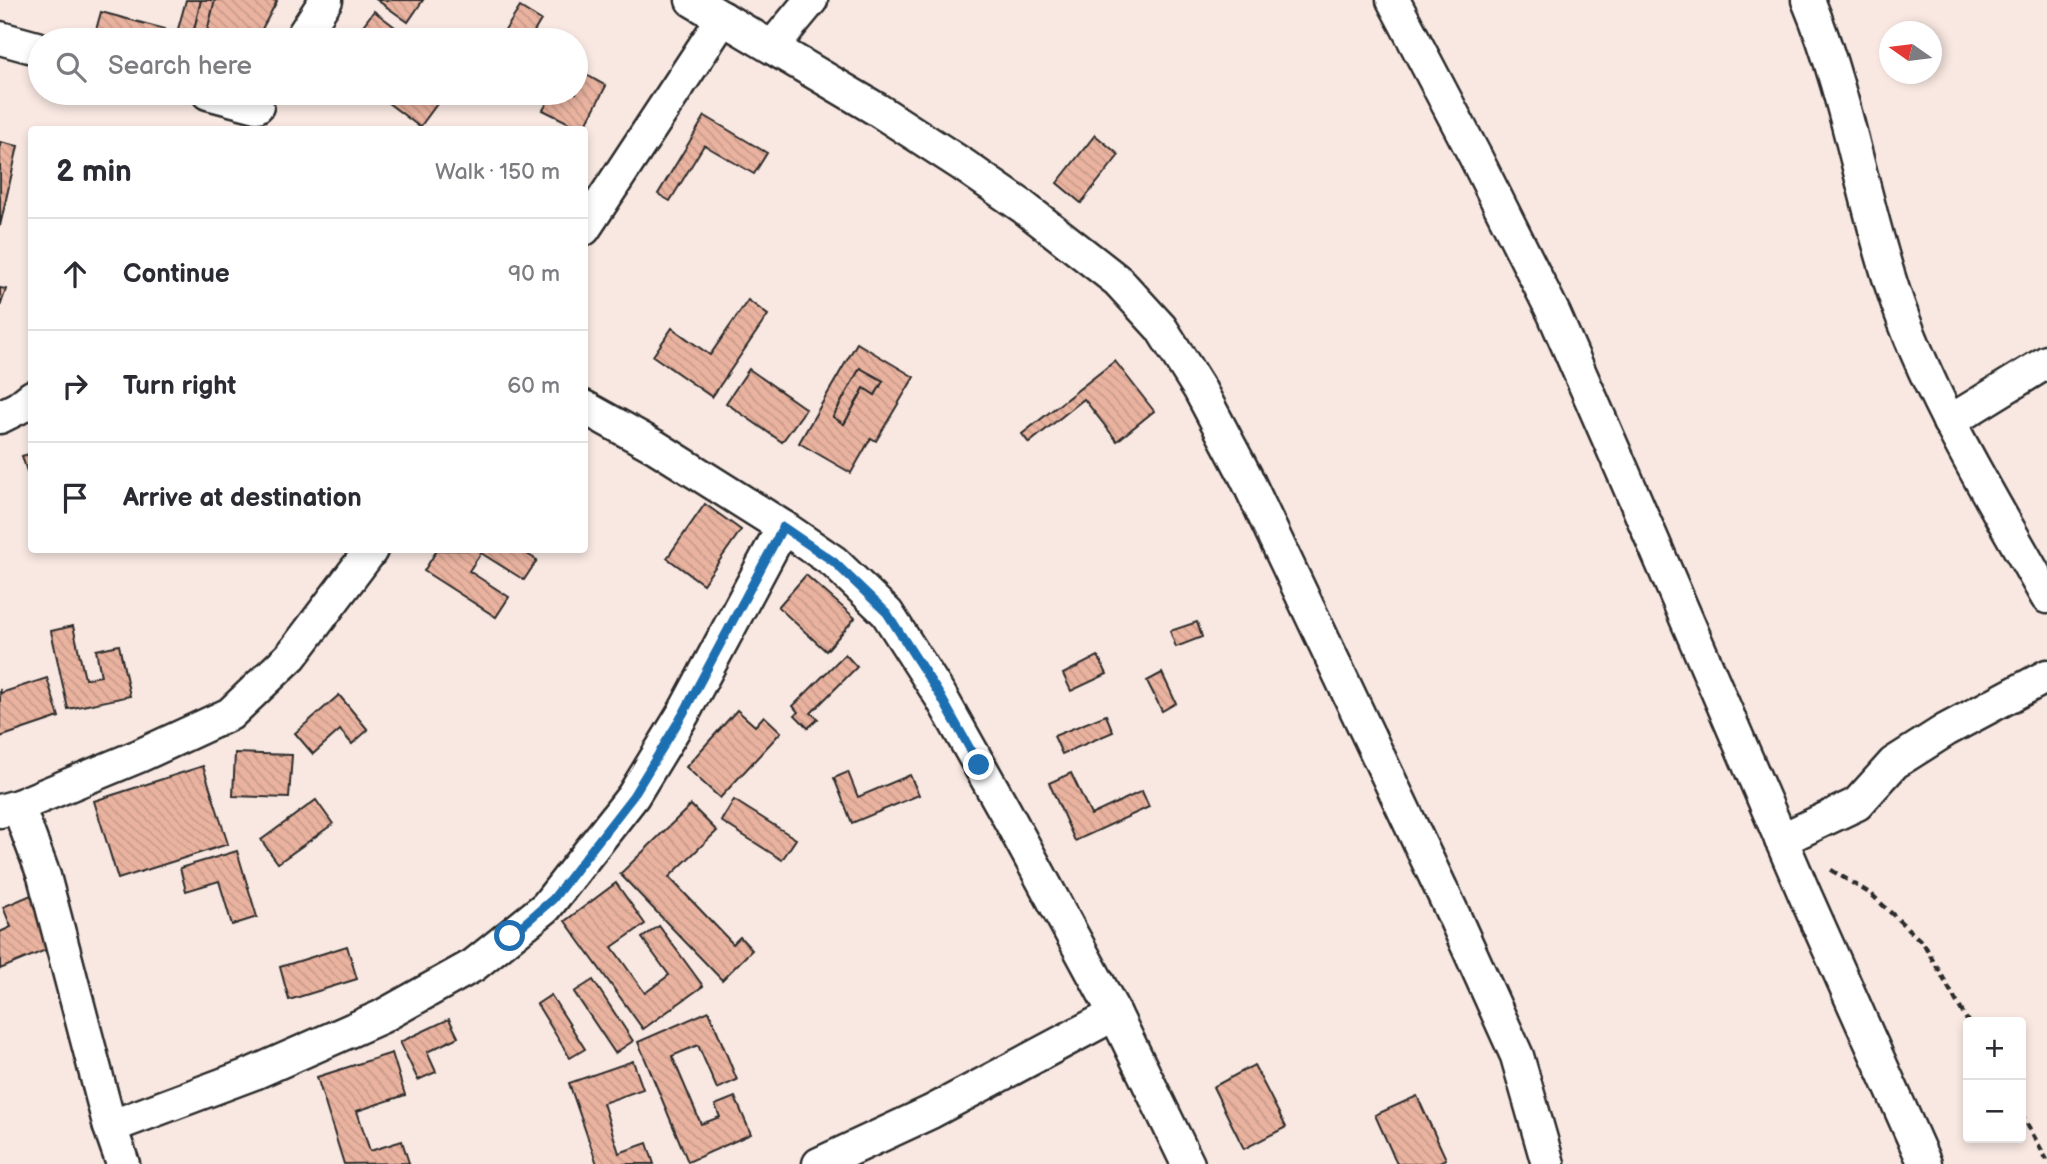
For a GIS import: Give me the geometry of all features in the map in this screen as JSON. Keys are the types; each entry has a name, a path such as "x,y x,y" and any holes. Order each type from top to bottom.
{"street":[{"path":"308,28 326,0"},
{"path":"692,0 877,110 1022,206 1118,281 1161,328 1200,390 1246,477 1437,880 1517,1056 1548,1164"},
{"path":"772,47 811,0"},
{"path":"1393,0 1554,314 1781,841 1925,1164"},
{"path":"1808,0 1838,83 1860,176 1893,290 1927,379 2047,597"},
{"path":"588,223 723,18"},
{"path":"0,38 28,46"},
{"path":"1950,422 2047,362"},
{"path":"0,417 28,400"},
{"path":"588,409 656,447 783,527 834,562 887,613 941,697 1005,811 1115,1014 1188,1164"},
{"path":"110,1127 254,1073 381,1017 474,965 546,907 633,796 683,714 783,527"},
{"path":"123,1164 110,1127 44,876 9,809 139,757 230,714 291,656 369,553"},
{"path":"1781,841 1857,804 1894,763 1945,730 2047,676"},
{"path":"820,1164 931,1112 1115,1014"}],"path":[{"path":"1826,867 1871,894 1924,944 1965,1017"},
{"path":"2026,1121 2047,1160"}],"building":[{"path":"186,0 201,0 195,28 178,28"},
{"path":"201,0 215,0 208,28 195,28"},
{"path":"215,0 277,1 262,28 208,28"},
{"path":"377,0 423,0 408,22"},
{"path":"520,7 541,20 536,28 507,28"},
{"path":"374,11 396,28 361,28"},
{"path":"101,12 161,28 97,28"},
{"path":"588,76 606,86 585,126 575,126 543,110 546,105 588,105"},
{"path":"391,105 436,105 419,126"},
{"path":"705,116 767,153 754,174 704,145 670,201 658,194"},
{"path":"1095,135 1119,155 1081,203 1057,183"},
{"path":"0,142 18,146 0,226"},
{"path":"0,288 6,289 0,307"},
{"path":"748,300 768,315 712,397 653,356 672,328 710,355"},
{"path":"857,343 914,377 876,441 871,438 851,473 799,443","holes":["860,368 883,381 875,395 864,388 844,424 833,417"]},
{"path":"1115,361 1154,411 1117,441 1084,399 1029,443 1022,434"},
{"path":"860,368 883,381 875,395 864,388 844,424 833,417"},
{"path":"749,369 806,409 782,442 726,403"},
{"path":"28,454 28,475 22,456"},
{"path":"705,504 741,530 703,584 667,558"},
{"path":"435,553 481,553 469,571 509,597 496,617 424,571"},
{"path":"481,553 525,553 537,560 524,580"},
{"path":"806,575 855,618 826,651 778,607"},
{"path":"1197,622 1202,637 1176,647 1170,631"},
{"path":"73,626 85,679 101,676 96,650 119,645 130,696 68,709 51,631"},
{"path":"845,654 857,667 811,713 818,719 808,728 795,715 798,712 793,706"},
{"path":"1098,656 1107,674 1071,691 1063,674"},
{"path":"1162,673 1176,703 1162,711 1147,681"},
{"path":"47,678 59,717 0,737 0,689 1,693"},
{"path":"339,695 368,730 352,744 340,730 313,754 295,733"},
{"path":"737,710 755,726 764,716 781,732 720,798 686,767"},
{"path":"1106,715 1113,732 1062,754 1054,736"},
{"path":"235,753 292,755 289,798 233,796"},
{"path":"203,766 228,844 118,879 94,801"},
{"path":"848,772 858,797 910,775 919,795 852,823 834,778"},
{"path":"1071,773 1091,815 1142,791 1149,807 1075,841 1049,783"},
{"path":"316,800 333,824 278,863 261,840"},
{"path":"734,800 796,839 782,860 721,821"},
{"path":"691,805 717,831 669,877 733,944 740,937 752,950 722,980 620,874"},
{"path":"237,851 257,917 232,925 219,881 186,891 180,868"},
{"path":"616,883 645,924 612,947 645,993 669,975 642,938 659,926 703,986 643,1029 565,921"},
{"path":"31,895 53,947 0,969 0,932 11,927 3,907"},
{"path":"347,946 357,979 289,1000 280,967"},
{"path":"593,980 633,1041 615,1053 574,992"},
{"path":"551,995 585,1049 570,1058 537,1004"},
{"path":"709,1011 737,1080 717,1089 698,1045 672,1056 701,1124 720,1117 715,1105 735,1097 751,1134 688,1162 638,1042"},
{"path":"449,1019 458,1037 427,1052 436,1072 418,1080 400,1042"},
{"path":"392,1053 405,1095 357,1111 370,1151 402,1141 409,1163 344,1164 317,1077"},
{"path":"633,1061 643,1089 603,1103 619,1153 647,1143 654,1164 597,1164 569,1083"},
{"path":"1254,1065 1286,1127 1244,1149 1213,1087"},
{"path":"1417,1096 1446,1159 1435,1164 1397,1164 1375,1115"}],"route":[{"path":"510,936 546,907 633,796 683,714 783,527 834,562 887,613 941,697 979,765"}]}
